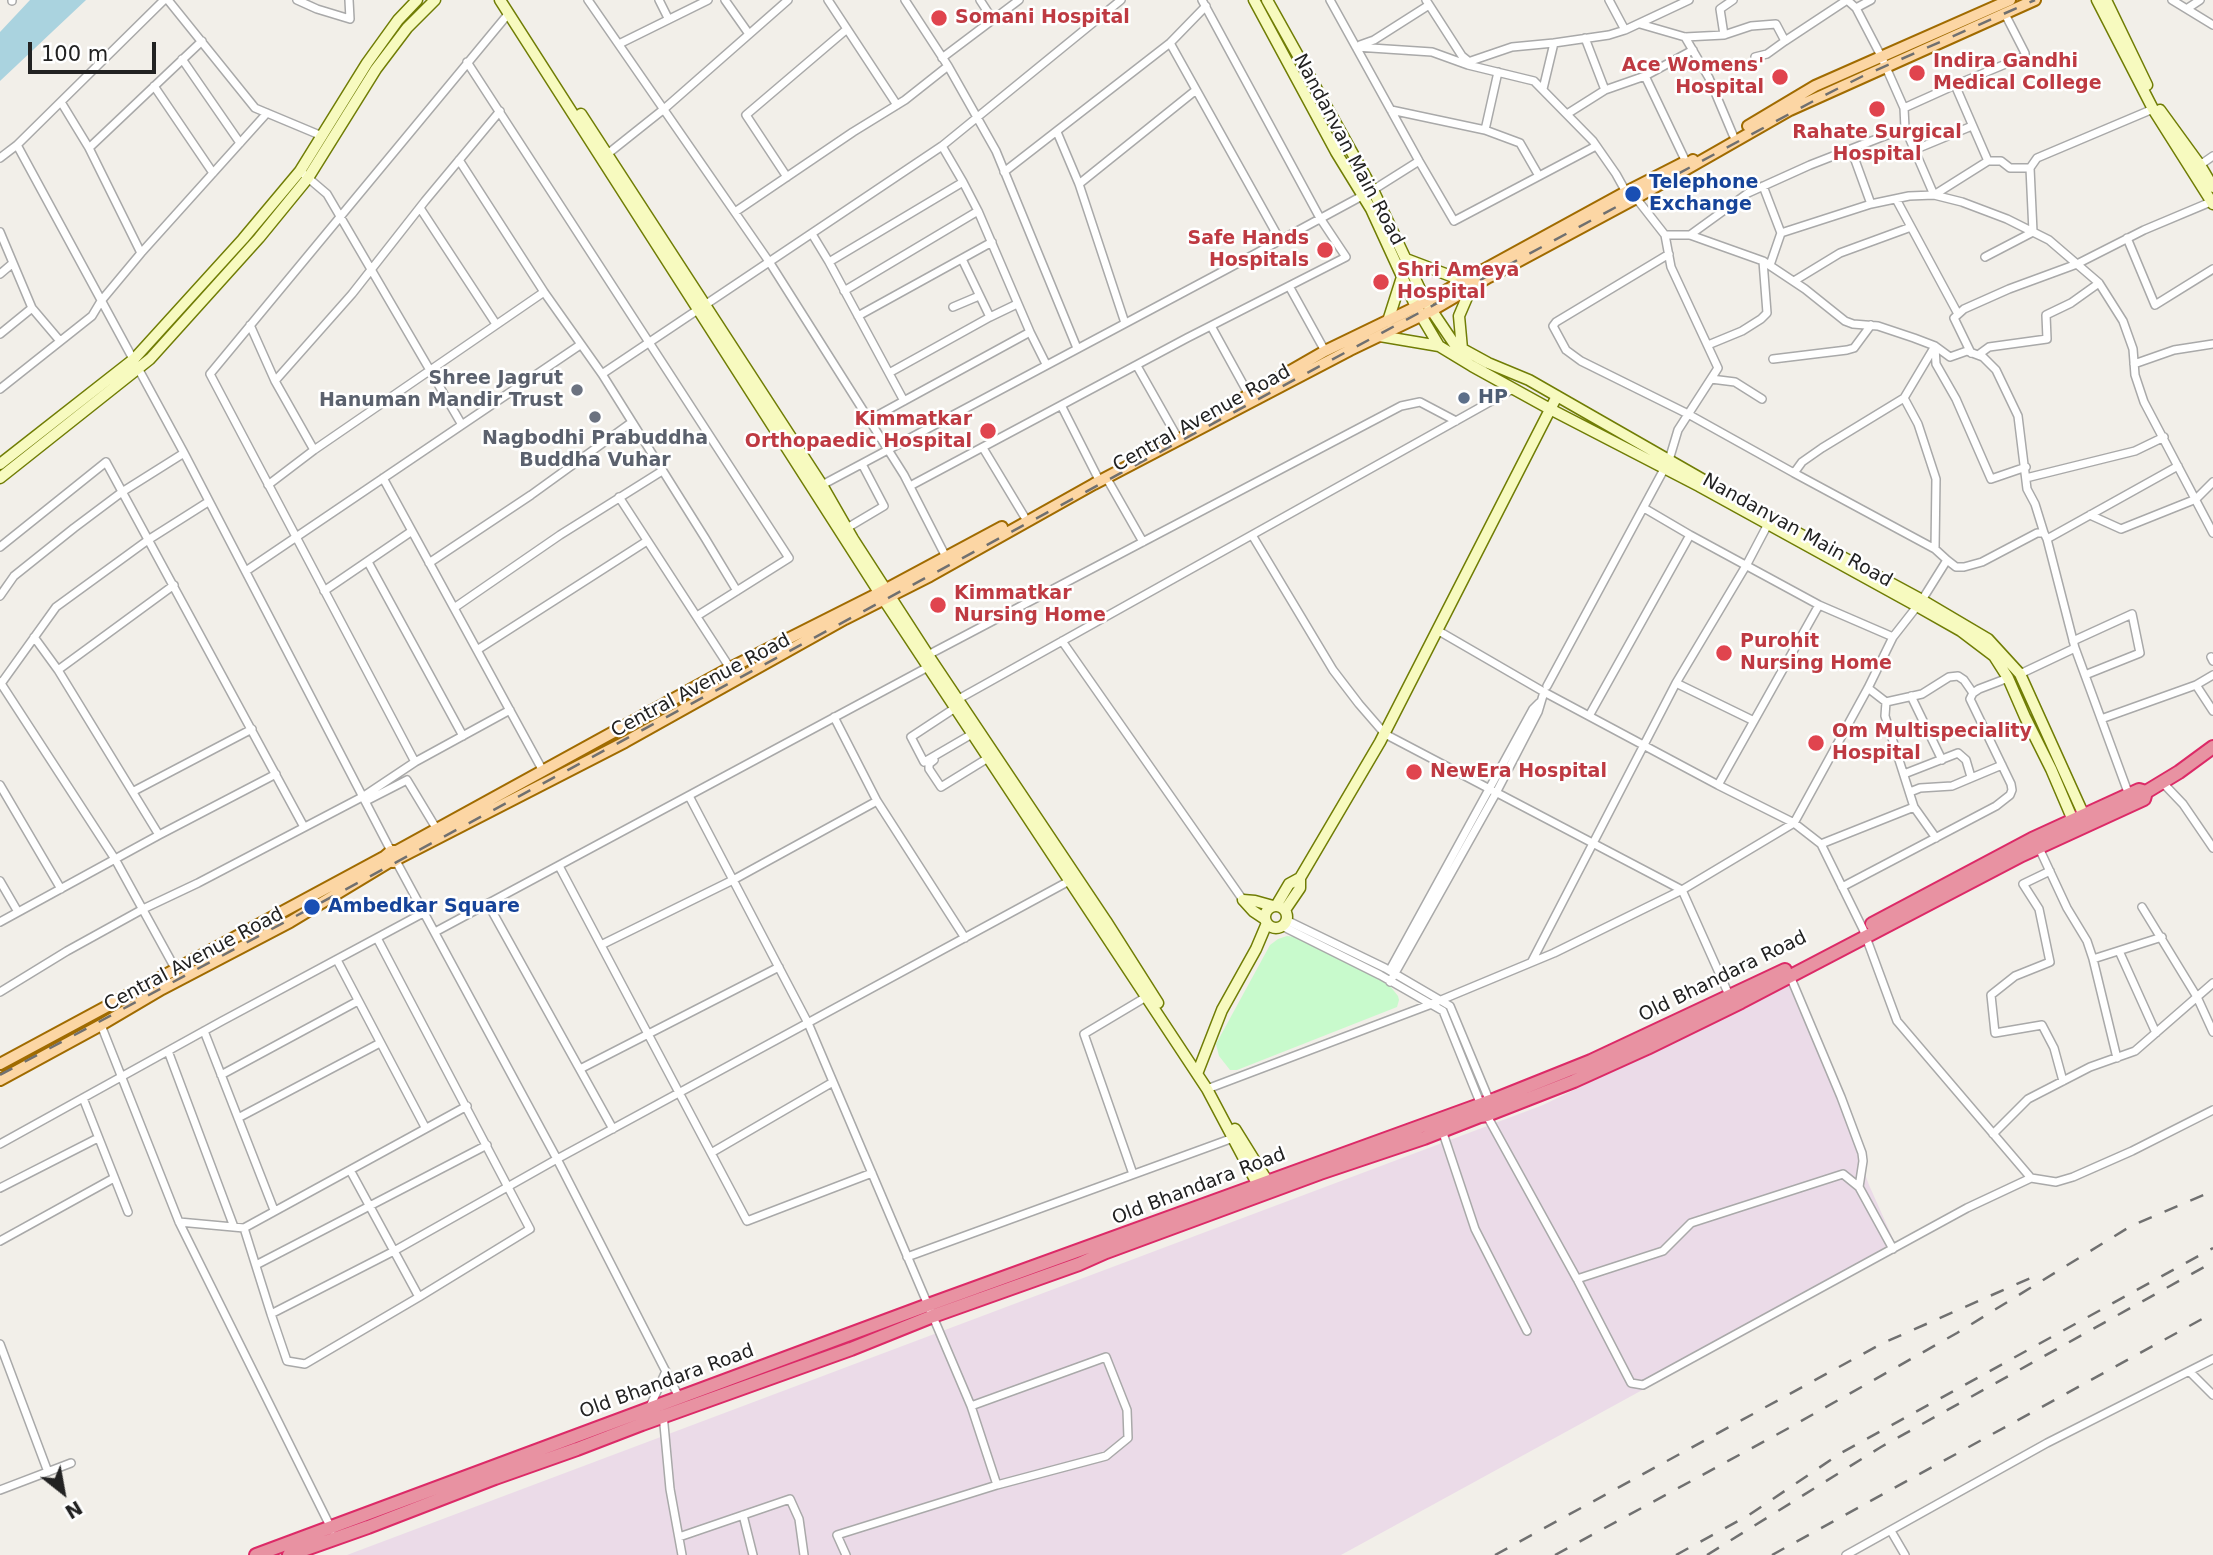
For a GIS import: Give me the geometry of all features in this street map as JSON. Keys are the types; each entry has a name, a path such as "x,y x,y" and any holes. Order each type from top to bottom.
{"highway":[{"path":"2162,782 2213,747"},
{"name":"Old Bhandara Road","path":"256,1555 309,1547 334,1533 648,1409 663,1410 682,1404 1488,1108 1711,1010 1729,995 1864,933 2032,839 2081,822 2131,799 2139,790 2147,792 2162,782"},
{"path":"1711,1010 1790,976 1864,933 2039,848 2081,822"},
{"path":"1265,1188 1442,1130 1488,1108"},
{"path":"334,1533 663,1410"},
{"path":"289,1555 309,1547"}],"main road":[{"path":"0,464 134,359 304,174 322,136 367,63 398,20 417,0"},
{"path":"0,478 139,369 259,238 376,69 407,28 435,0"},
{"path":"500,0 605,156"},
{"path":"506,0 885,595 928,655 973,736 1073,879 1146,997 1198,1070"},
{"path":"1254,0 1362,195 1402,277 1424,309 1439,346"},
{"name":"Nandanvan Main Road","path":"1267,0 1373,190 1406,259 1424,309 1455,345 1488,363 1529,380 1667,464 1988,639 2020,674 2081,822"},
{"path":"0,1080 101,1026 162,989 290,922 394,856 541,786 1102,477 1380,336 1468,285 1636,198 1790,110 2010,0"},
{"path":"1462,349 1460,316 1468,285 1626,192 1720,146 1733,135 1815,86 1884,62 2035,0"},
{"path":"2097,0 2111,19 2158,107 2213,187"},
{"path":"2106,0 2111,19 2152,109 2212,202"},
{"path":"1406,259 1468,285"},
{"path":"1388,321 1402,277"},
{"path":"702,308 822,485 928,667 1073,879 1210,1088 1241,1139 1265,1188"},
{"name":"Central Avenue Road","path":"0,1064 394,856 436,828 730,668 885,595 946,557 1102,477 1325,351 1388,321 1424,309"},
{"path":"1380,336 1439,346 1550,409 1667,464 1768,524 1920,603 1994,656 2008,678 2025,717 2081,822"},
{"path":"1198,1070 1222,1010 1276,917 1300,888 1300,878 1385,734 1557,396"},
{"path":"1243,900 1253,911 1276,917"},
{"path":"1210,1088 1233,1138 1265,1188"}],"street":[{"path":"0,158 17,145 166,0 255,108 322,136"},
{"path":"297,0 350,19 349,0"},
{"path":"601,0 590,2 770,263 910,486 946,557"},
{"path":"659,0 668,18"},
{"path":"619,44 708,0"},
{"path":"725,0 749,34"},
{"path":"605,156 664,109 788,0"},
{"path":"828,0 897,105"},
{"path":"905,0 948,66 996,152 1077,348"},
{"path":"980,0 993,20"},
{"path":"942,58 1020,0"},
{"path":"602,374 942,146 1121,0"},
{"path":"1330,0 1454,221 1596,146"},
{"path":"1609,0 1625,30"},
{"path":"1471,64 1512,47 1609,35 1640,24 1689,0"},
{"path":"1724,35 1720,9 1733,0"},
{"path":"1755,57 1767,54 1847,0 1857,8 1905,108 1905,128 1934,195"},
{"path":"1857,8 1871,0"},
{"path":"2172,0 2213,25"},
{"path":"2188,8 2200,0"},
{"path":"1356,47 1374,40 1427,2 1462,56 1471,64"},
{"path":"910,486 1346,257 1320,218 1204,3 1170,43 1004,172"},
{"path":"415,762 210,374 509,13"},
{"path":"1905,108 2025,56 2005,14"},
{"path":"1640,24 1685,37 1724,35 1751,26 1776,24 1785,41"},
{"path":"787,177 746,115 847,29"},
{"path":"1685,37 1709,78 1733,135"},
{"path":"1585,38 1605,90"},
{"path":"89,148 202,41"},
{"path":"1170,43 1280,240"},
{"path":"1543,89 1553,43"},
{"path":"1356,47 1432,52 1534,81 1596,146 1626,192 1636,198 1665,235 1671,267 1718,368 1678,430 1667,464 1644,508 1387,980"},
{"path":"1567,114 1605,90 1645,76 1693,50"},
{"path":"182,59 240,143"},
{"path":"467,62 789,558 697,616"},
{"path":"735,212 897,105 948,66"},
{"path":"1485,130 1498,72"},
{"path":"1645,76 1687,164"},
{"path":"1955,85 1988,161"},
{"path":"154,86 213,173"},
{"path":"1079,184 1196,90"},
{"path":"61,102 89,148 141,253"},
{"path":"2033,232 2030,168 2037,158 2152,109"},
{"path":"1391,110 1485,130 1520,144 1538,176"},
{"path":"275,380 352,294 499,111"},
{"path":"0,389 92,316 101,301 141,253 267,113"},
{"path":"1914,150 1972,125"},
{"path":"1690,235 1763,186 1905,128"},
{"path":"1057,132 1079,184 1125,323"},
{"path":"17,145 184,453 682,1404"},
{"path":"942,146 978,211 1017,304 1046,364"},
{"path":"1851,149 1871,204"},
{"path":"2200,165 2213,156"},
{"path":"459,160 544,292 602,374 737,592"},
{"path":"822,485 1373,190 1419,161"},
{"path":"1934,195 1988,161 2001,161 2010,168 2030,168"},
{"path":"304,174 327,194 462,425"},
{"path":"829,262 963,181"},
{"path":"1707,345 1742,331 1767,313 1767,263 1781,233 1763,186"},
{"path":"1781,233 1871,204 1934,195 1984,211 2049,240 2099,283 2123,321 2133,349 2135,374 2144,402 2213,533"},
{"path":"1896,199 1958,314"},
{"path":"1974,354 1954,318 1964,309 2077,264 2127,238 2212,202"},
{"path":"419,208 496,324"},
{"path":"844,291 978,211"},
{"path":"1794,281 1840,253 1911,227"},
{"path":"0,232 32,308 60,341"},
{"path":"1985,257 2033,232"},
{"path":"812,234 904,401"},
{"path":"1665,235 1690,235 1767,263 1845,321 1871,325 1914,338 1935,346 1950,357 1967,351 1989,362 1996,370 2018,416 2027,489 2035,504 2045,536 2074,645 2131,799"},
{"path":"2127,238 2155,304 2213,269"},
{"path":"858,316 992,242"},
{"path":"1669,254 1556,322 1553,326 1566,350 1581,361 1688,414 1935,549 1956,567 1982,562 2037,533 2045,536 2091,515 2178,466"},
{"path":"962,258 990,317"},
{"path":"0,274 13,263"},
{"path":"1974,354 1989,347 2047,339 2046,316 2071,303 2099,283"},
{"path":"1289,286 1325,351"},
{"path":"268,485 314,450 544,292"},
{"path":"953,307 979,296"},
{"path":"889,373 1017,304"},
{"path":"0,334 32,308"},
{"path":"250,325 275,380 314,450"},
{"path":"1773,359 1854,348 1871,325"},
{"path":"1212,326 1249,395"},
{"path":"869,420 1030,332"},
{"path":"2134,364 2174,350 2213,344"},
{"path":"246,571 580,345"},
{"path":"1794,473 1802,462 1822,448 1904,398 1935,346"},
{"path":"1935,346 1936,364 1956,399 1991,479 2026,467"},
{"path":"1137,366 1176,435"},
{"path":"1711,379 1735,382 1762,399"},
{"path":"973,736 924,762 911,737 955,703 1062,641 1514,389"},
{"path":"1904,398 1918,424 1936,479 1935,549"},
{"path":"928,655 1401,406 1420,402 1456,421"},
{"path":"1062,407 1143,542"},
{"path":"429,563 531,495 632,422"},
{"path":"2026,478 2135,452 2164,437"},
{"path":"983,448 1024,516"},
{"path":"0,596 14,576 122,492 184,453"},
{"path":"0,547 106,462 304,827"},
{"path":"847,528 884,506 862,464"},
{"path":"454,608 662,471"},
{"path":"383,478 543,771"},
{"path":"2091,515 2121,528 2196,499 2213,482"},
{"path":"619,498 730,668"},
{"path":"176,970 115,859 0,684 56,607 148,540 208,502"},
{"path":"1644,508 1819,605 1893,637"},
{"path":"1531,962 1676,683 1747,565 1768,524"},
{"path":"324,591 412,531"},
{"path":"1252,535 1333,670 1385,734 1682,890 1729,995"},
{"path":"1588,716 1690,535"},
{"path":"477,650 647,541"},
{"path":"1210,1088 1429,1005 1554,953 1682,890 1794,823 1893,637 1920,603 1947,560"},
{"path":"368,562 463,736"},
{"path":"58,670 174,585"},
{"path":"1718,785 1819,605"},
{"path":"2020,674 2132,614 2140,653 2085,675"},
{"path":"1437,630 1545,689 1588,716 1794,823 1821,844 1864,933 1897,1021 2031,1178"},
{"path":"34,637 58,670 159,835"},
{"path":"1062,641 1243,900"},
{"path":"435,932 928,667"},
{"path":"2101,719 2196,685 2213,675"},
{"path":"1886,702 1930,690 1949,677 1958,676 1973,693"},
{"path":"1842,887 1996,806 2010,795 2011,784 1970,699 1973,693 2008,678"},
{"path":"1676,683 1754,721"},
{"path":"2196,685 2213,711"},
{"path":"1868,688 1886,702"},
{"path":"1911,696 1942,760"},
{"path":"1886,702 1885,716 1914,807 1936,838"},
{"path":"365,798 415,762 510,710"},
{"path":"834,718 877,801 965,938"},
{"path":"134,792 251,729"},
{"path":"973,736 929,764 939,786 943,787 988,758"},
{"path":"1904,774 1958,754 1963,755 1972,777"},
{"path":"1910,792 1920,788 1952,786 2002,765"},
{"path":"0,922 276,774"},
{"path":"0,992 143,909 304,827 407,780 436,828"},
{"path":"2162,782 2183,804 2213,848"},
{"path":"0,785 61,889"},
{"path":"689,796 808,1023 971,1406 997,1485"},
{"path":"601,945 733,880 877,801"},
{"path":"1821,844 1914,807"},
{"path":"2039,848 2067,908 2087,941 2116,1058"},
{"path":"559,866 747,1221 872,1174"},
{"path":"2050,871 2023,884 2039,909 2050,962 2015,976 1991,995 1995,1034 2042,1025 2054,1048 2063,1081"},
{"path":"271,1314 394,1251 556,1159 1073,879"},
{"path":"0,881 18,912"},
{"path":"488,904 613,1129"},
{"path":"2142,907 2197,997 2213,1031"},
{"path":"0,1144 425,912"},
{"path":"1276,917 1392,971 1450,1006 1488,1108"},
{"path":"1276,917 1443,1012 1488,1108 1631,1384 1643,1385 1967,1208 2031,1178 2056,1182 2073,1177 2213,1110"},
{"path":"2093,959 2162,937"},
{"path":"244,1227 287,1361 304,1364 530,1229 377,938"},
{"path":"2119,951 2156,1033"},
{"path":"337,960 425,1127"},
{"path":"580,1069 779,967"},
{"path":"1790,976 1862,1153 1859,1187"},
{"path":"1993,1134 2028,1100 2090,1067 2135,1051 2213,983"},
{"path":"1133,1174 1084,1034 1146,997"},
{"path":"221,1076 358,1001"},
{"path":"101,1026 179,1222 334,1533"},
{"path":"204,1031 274,1210"},
{"path":"238,1118 380,1043"},
{"path":"168,1051 234,1227"},
{"path":"710,1153 833,1082"},
{"path":"83,1098 128,1212"},
{"path":"179,1222 244,1227 467,1105"},
{"path":"1442,1130 1475,1229 1527,1331"},
{"path":"0,1188 98,1138"},
{"path":"907,1257 1233,1138"},
{"path":"256,1265 487,1145"},
{"path":"350,1170 419,1297"},
{"path":"1577,1279 1663,1251 1691,1223 1843,1174 1859,1187 1893,1249"},
{"path":"0,1241 114,1178"},
{"path":"0,1344 48,1472"},
{"path":"846,1555 837,1535 997,1485 1106,1456 1128,1438 1127,1410 1106,1357 971,1406"},
{"path":"1846,1555 2047,1443 2213,1359"},
{"path":"648,1409 666,1371"},
{"path":"2190,1372 2213,1395"},
{"path":"663,1410 670,1489 682,1555"},
{"path":"0,1489 71,1463"},
{"path":"679,1537 790,1499 799,1519 804,1555"},
{"path":"743,1515 753,1555"},
{"path":"1891,1531 1905,1555"}],"shaded area":[{"path":"1789,985 1832,1083 1869,1185 1898,1250 1341,1555 347,1555 1543,1105"}],"green space":[{"path":"1287,936 1296,937 1381,979 1398,996 1397,1007 1237,1070 1230,1070 1219,1056 1216,1044 1270,945"}],"water":[{"path":"30,0 86,0 0,81 0,32"}],"railway":[{"path":"0,1075 1821,97 2035,0"},
{"path":"1555,1555 1957,1333 2131,1226 2213,1191"},
{"path":"1676,1555 1749,1515 1841,1453 2213,1248"},
{"path":"1707,1555 1881,1447 2213,1262"},
{"path":"1495,1555 1881,1344 2035,1276"},
{"path":"1772,1555 2213,1313"}],"place":[{"name":"Somani Hospital","path":"939,18"},
{"name":"Indira Gandhi Medical College","path":"1917,73"},
{"name":"Ace Womens' Hospital","path":"1780,77"},
{"name":"Rahate Surgical Hospital","path":"1877,109"},
{"name":"Telephone Exchange","path":"1633,194"},
{"name":"Safe Hands Hospitals","path":"1325,250"},
{"name":"Shri Ameya Hospital","path":"1381,282"},
{"name":"Shree Jagrut Hanuman Mandir Trust","path":"577,390"},
{"name":"HP","path":"1464,398"},
{"name":"Nagbodhi Prabuddha Buddha Vuhar","path":"595,417"},
{"name":"Kimmatkar Orthopaedic Hospital","path":"988,431"},
{"name":"Kimmatkar Nursing Home","path":"938,605"},
{"name":"Purohit Nursing Home","path":"1724,653"},
{"name":"Om Multispeciality Hospital","path":"1816,743"},
{"name":"NewEra Hospital","path":"1414,772"},
{"name":"Ambedkar Square","path":"312,907"}]}
